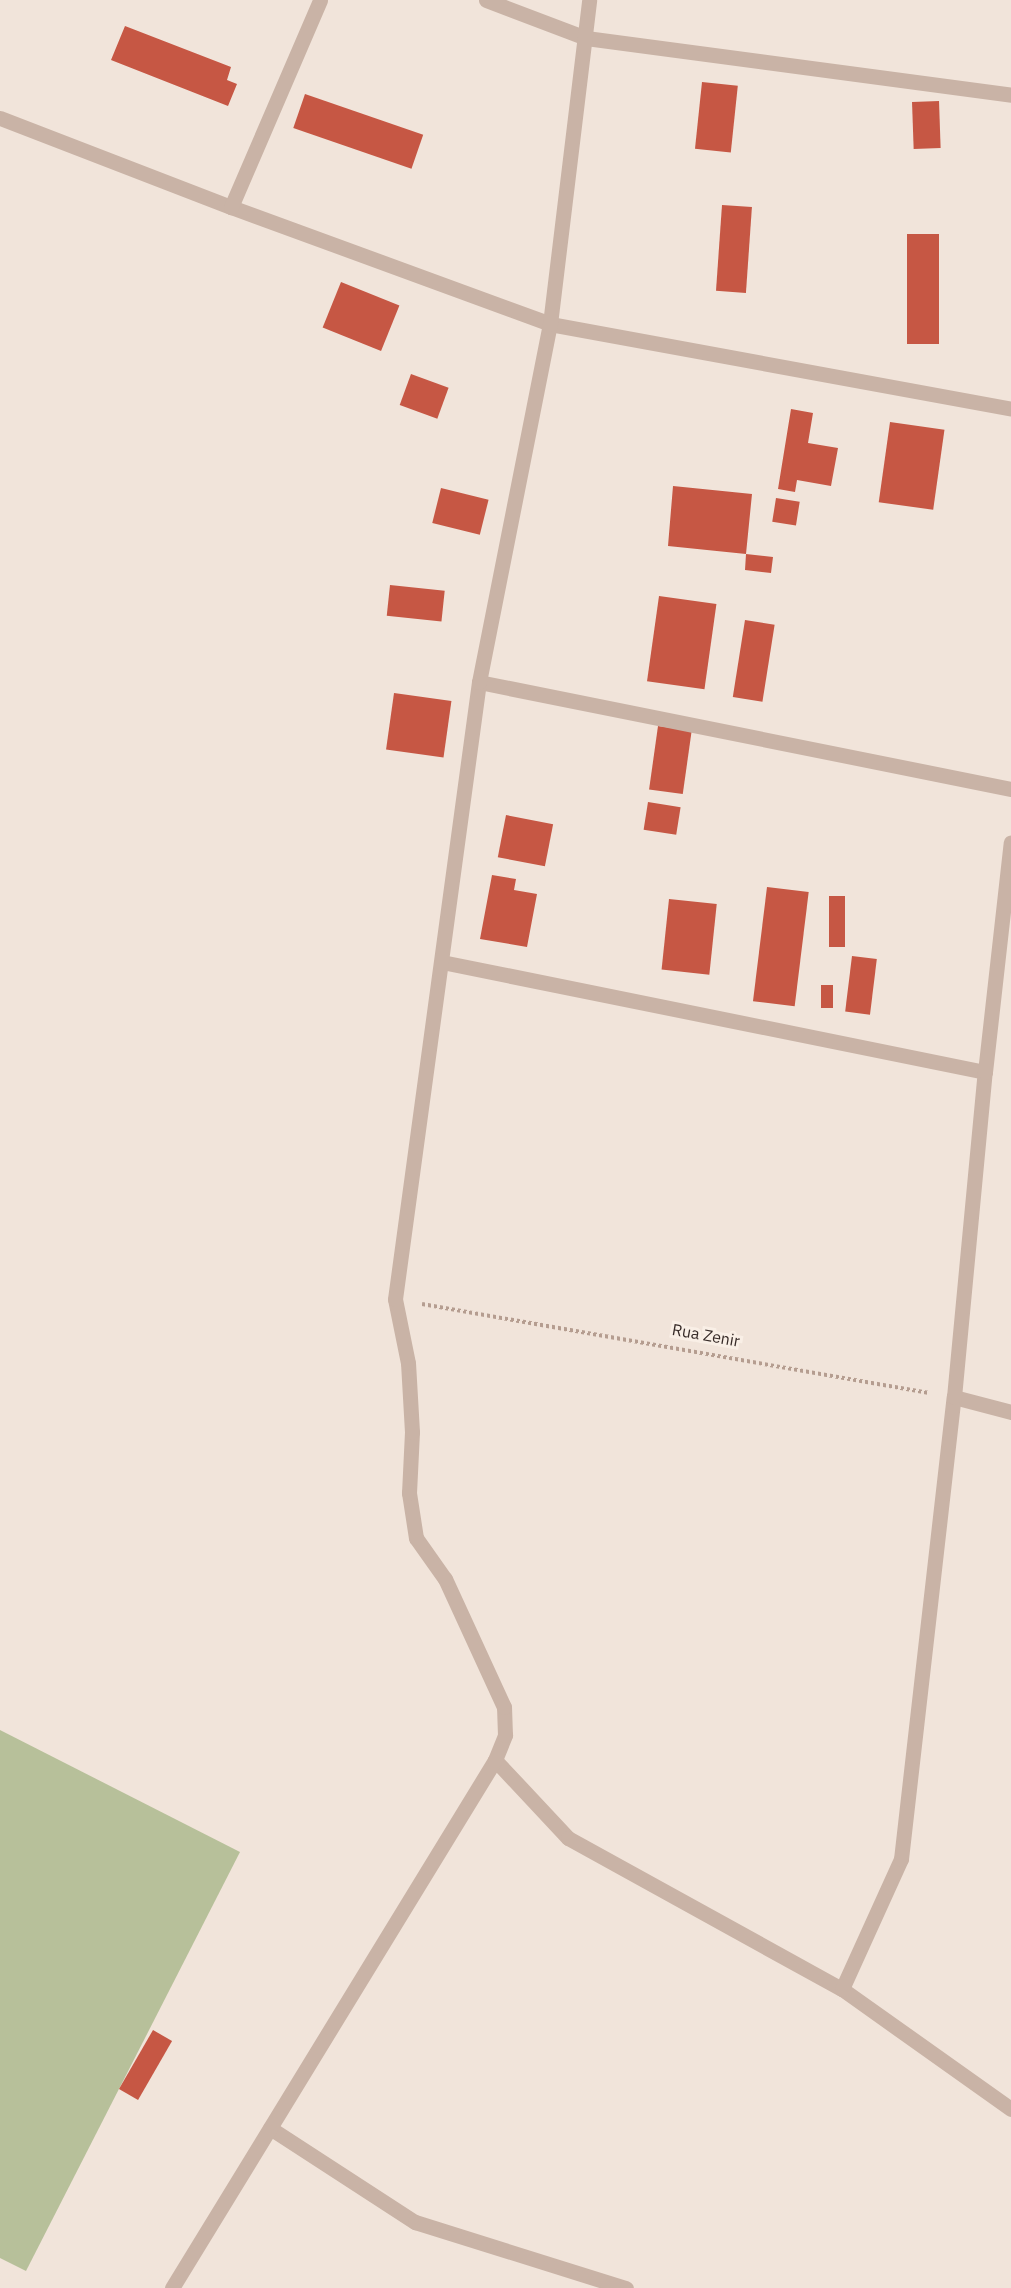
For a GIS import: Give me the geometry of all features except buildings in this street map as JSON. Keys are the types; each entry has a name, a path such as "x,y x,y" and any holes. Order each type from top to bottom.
{"street":[{"path":"231,207 320,0"},
{"path":"486,0 586,38 1011,94"},
{"path":"172,2288 495,1760 505,1735 504,1707 445,1579 416,1538 410,1493 412,1432 408,1363 395,1299 479,682 550,324 589,0"},
{"path":"0,118 231,207 550,324 1011,409"},
{"path":"479,682 1011,789"},
{"path":"842,1989 901,1859 954,1397 985,1072 1011,842"},
{"path":"442,962 985,1072"},
{"path":"954,1397 1011,1412"},
{"path":"495,1760 568,1838 842,1989 1011,2109"},
{"path":"270,2128 415,2222 626,2288"}],"path":[{"name":"Rua Zenir","path":"395,1299 954,1397"}],"green space":[{"path":"0,1730 240,1852 26,2271 0,2258"}]}
